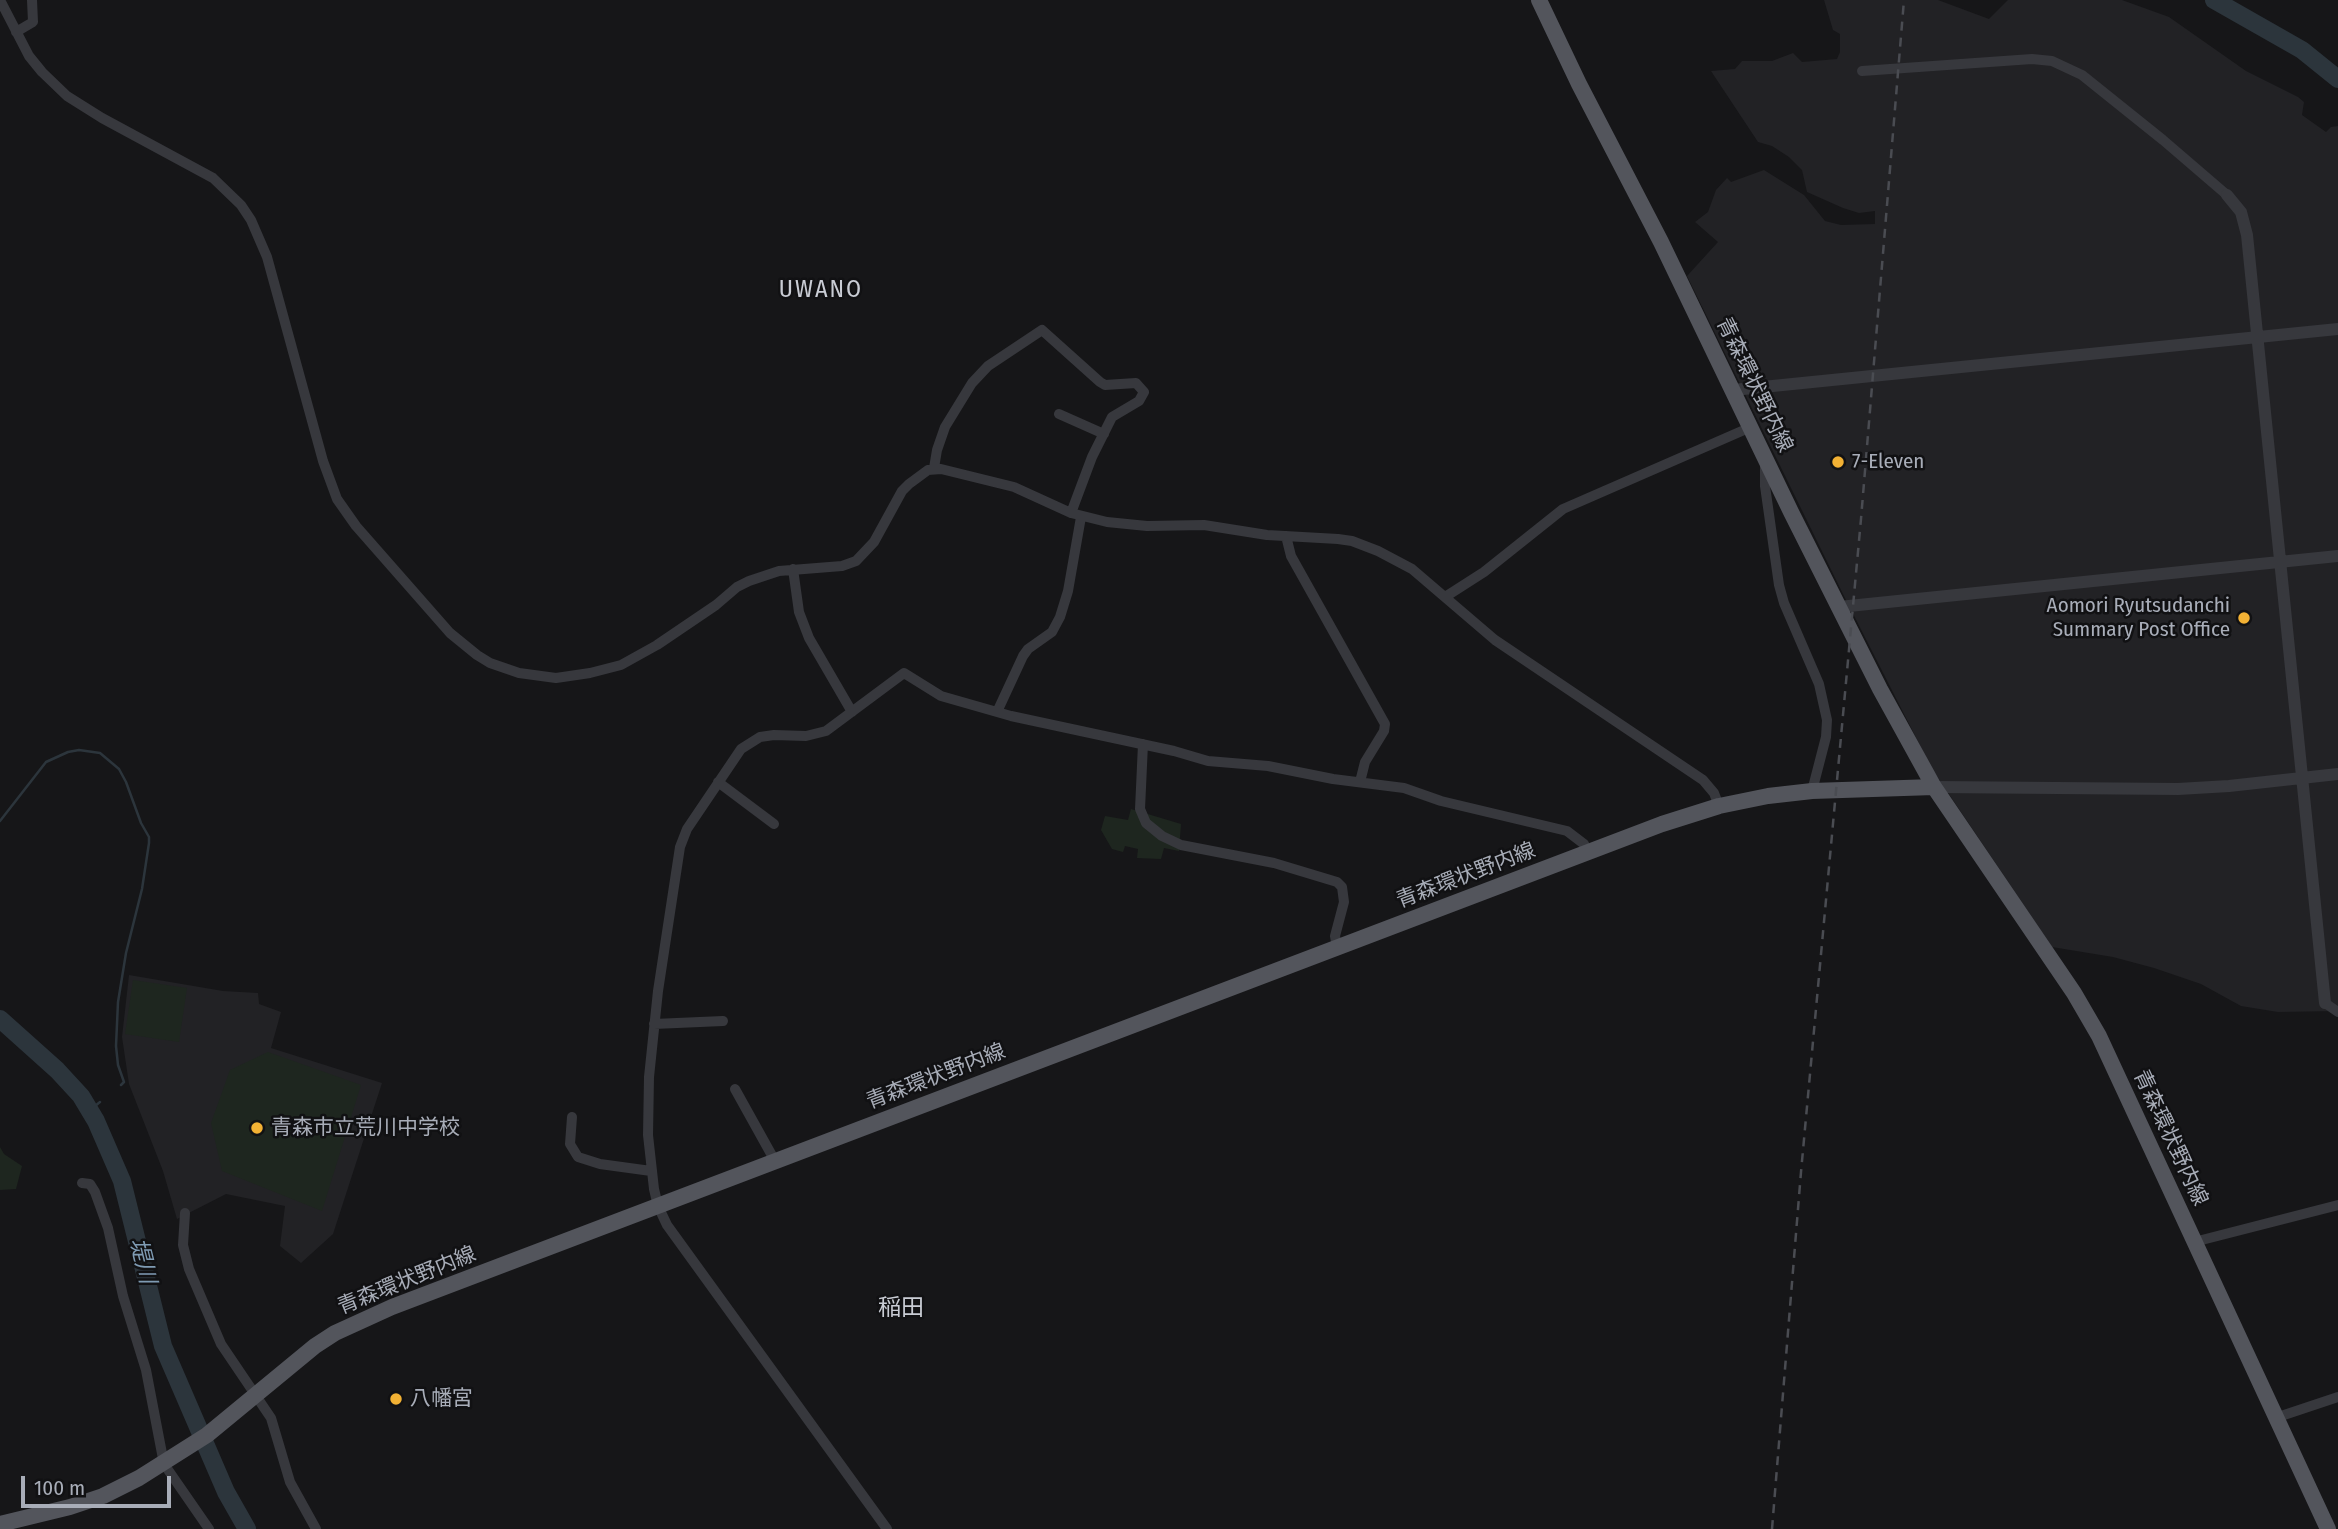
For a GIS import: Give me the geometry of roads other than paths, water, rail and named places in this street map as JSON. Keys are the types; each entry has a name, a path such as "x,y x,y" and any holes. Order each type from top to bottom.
{"main road":[{"name":"青森環状野内線","path":"1539,0 1880,689 1934,788 2067,982 2099,1036 2328,1529"},
{"name":"青森環状野内線","path":"0,1524 46,1514 103,1496 171,1460 316,1346 367,1318 1337,947 1662,824 1719,806 1812,791 1934,788"}],"street":[{"path":"0,0 41,72 67,96 213,178 241,205 259,235 267,257 323,461 337,499 356,526 434,616 477,655 505,669 542,677 573,676 606,670 657,645 716,606 737,587 764,575 793,569 842,566 856,561 882,530 902,491 934,468 1014,487 1076,515 1133,525 1204,525 1286,536 1338,539 1363,545 1412,569 1495,640 1703,780 1714,793 1719,806"},
{"path":"16,32 33,22 32,0"},
{"path":"1862,71 2032,59 2052,61 2082,75 2163,139 2227,195 2241,212 2246,230 2325,1003 2338,1012"},
{"path":"1733,390 2338,329"},
{"path":"934,468 945,427 972,383 988,366 1042,330 1105,385 1131,382 1142,388 1142,397 1117,413 1093,457 1076,515 1068,591 1060,617 1052,632 1023,656 997,712"},
{"path":"1059,414 1104,434"},
{"path":"1446,597 1484,572 1563,509 1751,427"},
{"path":"1766,457 1765,486 1779,585 1787,612 1819,684 1827,720 1826,737 1812,791"},
{"path":"1286,536 1291,556 1385,724 1384,731 1365,762 1360,782"},
{"path":"1839,607 2338,556"},
{"path":"793,569 799,612 809,638 852,712"},
{"path":"887,1529 667,1225 658,1206 651,1171 647,1106 654,1024 682,838 741,749 749,743 774,735 817,734 905,673 942,696 997,712 1208,761 1256,765 1404,788 1441,801 1567,831 1584,844 1588,852"},
{"path":"1143,744 1140,809 1146,823 1162,836 1181,845 1274,863 1337,882 1342,887 1344,902 1335,936 1337,947"},
{"path":"1934,788 2178,789 2338,774"},
{"path":"718,782 774,824"},
{"path":"654,1024 723,1021"},
{"path":"735,1089 775,1161"},
{"path":"572,1117 570,1144 578,1157 600,1164 651,1171"},
{"path":"82,1182 90,1184 95,1192 108,1228 123,1296 171,1460 209,1529"},
{"path":"2194,1242 2338,1205"},
{"path":"185,1213 183,1245 189,1269 221,1344 250,1400 271,1418 290,1482 316,1529"},
{"path":"2275,1418 2338,1397"}],"waterway":[{"path":"2214,0 2302,50 2338,79"},
{"path":"0,821 46,762 68,752 79,750 100,753 119,769 126,782 149,837 149,843 118,1002 116,1046 118,1065 124,1082 121,1085"},
{"name":"堤川","path":"0,1019 57,1070 81,1096 96,1121 122,1181 163,1346 226,1492 247,1529"},
{"path":"90,1110 100,1102"}],"railway":[{"path":"1772,1529 1904,0"}],"place":[{"name":"7-Eleven","path":"1838,462"},
{"name":"Aomori Ryutsudanchi Summary Post Office","path":"2244,618"},
{"name":"青森市立荒川中学校","path":"257,1128"},
{"name":"八幡宮","path":"396,1399"}],"district":[{"name":"UWANO","path":"821,290"},
{"name":"稲田","path":"901,1309"}]}
